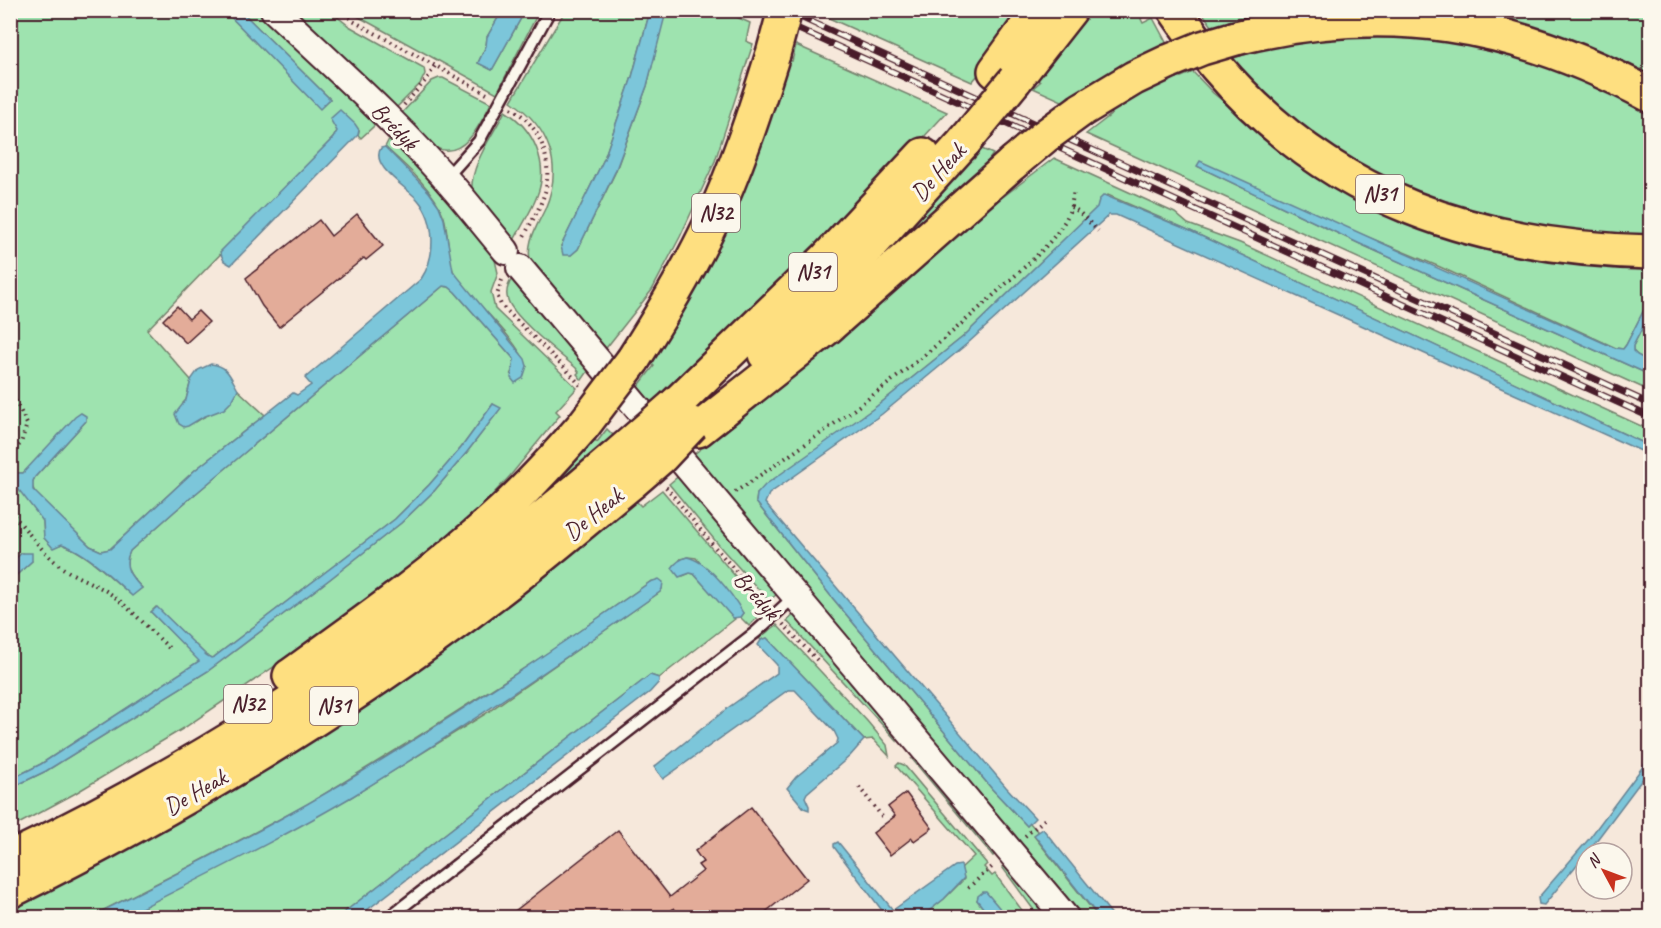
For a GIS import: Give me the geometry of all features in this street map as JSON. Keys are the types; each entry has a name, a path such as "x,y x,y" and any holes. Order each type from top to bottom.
{"highway":[{"name":"N32","path":"773,54 775,10"},
{"name":"N32","path":"11,858 83,807 213,728 419,583 498,515 555,457 583,426 633,360 680,285 711,225 739,157 785,10"},
{"name":"De Heak","path":"1005,75 1039,10"},
{"name":"De Heak","path":"10,891 92,850 181,800 321,715 488,599 642,469 688,420 737,348 955,136 1005,75 1070,10"},
{"name":"N31","path":"1175,10 1216,66 1264,116 1321,160 1379,194 1446,221 1517,240 1587,250 1650,252"},
{"name":"N31","path":"642,469 688,420 828,327 1044,137 1081,110 1134,78 1202,48 1282,26 1327,20 1375,18 1426,20 1523,40 1579,60 1650,95"},
{"name":"De Heak","path":"11,858 173,773 237,735 378,643 477,571 551,513 642,469"}],"street":[{"name":"Brédyk","path":"274,10 389,120 445,179 1066,918"}],"lane":[{"path":"445,179 479,141 550,10"},
{"path":"388,918 747,640 796,595"}],"path":[{"path":"340,10 353,21 502,102 521,115 534,129 546,156 547,182 544,194 497,295 501,305 584,389"},
{"path":"389,120 428,79 435,66"},
{"path":"718,504 850,413 941,342 1042,250 1064,223 1071,207 1074,190"},
{"path":"1071,207 1097,229"},
{"path":"10,390 27,424 21,442 10,455"},
{"name":"Brédyk","path":"642,469 819,662"},
{"path":"10,511 48,555 82,579 116,597 170,649"},
{"path":"859,787 884,819"},
{"path":"1024,838 1045,819"},
{"path":"989,858 1001,874"},
{"path":"968,888 988,871"}],"green space":[{"path":"11,11 225,11 320,108 330,99 241,11 260,11 355,97 375,120 374,126 361,138 358,135 359,130 335,126 337,131 333,138 147,330 191,380 186,400 183,403 196,422 224,407 238,390 265,415 195,470 110,549 101,551 90,546 37,495 33,486 35,477 86,421 23,473 14,473 43,521 44,538 53,547 62,544 72,548 132,595 142,588 131,576 127,567 130,551 443,286 455,292 514,359 511,373 527,366 504,331 473,298 453,271 446,224 440,207 419,179 385,147 391,135 493,251 498,273 491,292 495,309 577,388 556,411 560,415 510,476 466,523 350,615 184,728 74,794 11,828 11,788 46,771 208,671 330,579 401,523 435,490 500,409 493,404 461,448 395,519 214,657 206,655 156,607 151,612 200,661 41,764 11,779 11,580 32,561 22,553 11,562"},
{"path":"288,11 330,11 349,26 424,68 425,74 420,84 393,111"},
{"path":"348,11 502,11 487,37 486,46 478,63 492,70 525,11 539,11 497,93"},
{"path":"565,11 650,11 632,77 604,159 561,246 571,255 578,249 615,173 647,86 665,12 662,11 723,11 750,23 746,41 753,44 715,161 680,237 652,290 603,352 531,265 530,243 551,193 553,162 543,135 535,123 511,101"},
{"path":"813,11 1033,11 972,82"},
{"path":"1092,11 1147,11 1150,14 1143,16 1141,19 1143,23 1153,18 1168,46 1079,100 1074,95 1064,102 1033,88 1040,82 1037,79"},
{"path":"1201,11 1318,11 1214,29"},
{"path":"1433,11 1650,11 1650,83"},
{"path":"1424,35 1519,54 1623,97 1650,112 1650,240 1519,228 1384,183 1301,130 1227,60 1250,53 1248,50 1307,38"},
{"path":"796,45 947,112 654,409 637,388 654,366 651,363 699,285 724,236 758,149 787,60 792,61"},
{"path":"1193,72 1213,93 1255,127 1314,169 1650,264 1650,298 1626,345 1623,349 1616,348 1440,267 1197,166 1358,243 1650,375 1650,391 1086,134 1112,114 1110,110 1178,74 1181,77"},
{"path":"439,78 491,103 470,138 454,149 444,150 434,147 420,138 398,117 432,81"},
{"path":"505,111 524,127 531,137 540,160 541,172 541,184 537,196 513,242 472,193 474,172 478,162"},
{"path":"982,149 993,154 986,164 988,166 884,263 872,259 966,154 974,159"},
{"path":"1054,158 1175,213 1188,224 1240,243 1650,430 1650,446 1186,229 1108,195 1099,200 1098,207 964,336 877,406 757,494 756,502 830,595 992,789 1027,826 1030,823 1038,832 1034,836 1099,918 1078,917 692,456 942,243"},
{"path":"513,277 591,367 582,380 576,368 538,336 512,307 507,294 508,285"},
{"path":"1650,313 1650,362 1637,355 1633,351 1633,346"},
{"path":"607,429 618,440 388,618 592,437 597,442"},
{"path":"681,474 777,589 777,594 769,601 722,549 669,484"},
{"path":"662,490 764,610 763,612 749,626 740,617 743,613 696,558 680,559 683,576 694,574 735,619 659,678 650,675 338,917 124,917 351,797 485,714 660,592 662,589 659,580 650,582 548,653 308,804 187,868 90,917 11,917 10,907 634,499 641,506"},
{"path":"796,613 898,734 897,741 787,621"},
{"path":"777,625 867,721 887,745 889,756 873,739 864,740 767,638 761,640 759,638"},
{"path":"912,759 920,760 997,851 993,856"},
{"path":"899,763 904,765 987,864 984,867 992,876 995,874 1027,917 1007,917 986,893 977,900 990,917 921,917 964,879 961,868 974,856 896,766"},
{"path":"1008,865 1051,917 1039,917 1002,867"}],"water":[{"path":"225,11 241,11 330,99 320,109"},
{"path":"502,11 525,11 492,70 478,63 486,46 487,37"},
{"path":"650,11 666,12 647,86 615,172 578,249 571,255 563,255 561,246 604,159 632,77"},
{"path":"340,110 355,124 359,130 358,135 231,265 224,261 220,252 333,138 337,131 330,119"},
{"path":"385,147 429,192 439,206 444,219 453,271 525,359 527,366 523,378 515,383 511,378 514,359 455,292 443,286 130,551 127,567 131,576 142,588 132,596 81,553 62,544 53,548 44,538 43,521 12,481 12,476 14,473 23,473 75,417 81,413 86,416 86,421 35,477 33,490 90,546 101,551 110,549 195,470 293,393 297,395 311,385 305,378 421,279 431,250 431,228 418,200 391,176 380,162 381,148"},
{"path":"1200,161 1615,348 1623,349 1626,345 1650,298 1650,313 1633,346 1633,351 1650,362 1650,375 1358,243 1197,166"},
{"path":"1104,195 1186,229 1650,446 1650,455 1116,215 1109,215 968,343 882,414 769,494 765,503 1006,787 1035,818 1027,826 992,789 830,595 756,502 757,494 765,485 877,406 964,336 1097,207"},
{"path":"211,364 225,369 238,390 224,409 184,427 179,424 175,414 186,400 191,380 198,370"},
{"path":"493,404 501,408 435,490 401,523 208,671 46,771 11,788 11,779 41,764 199,661 151,612 157,607 206,655 214,657 395,519 461,448"},
{"path":"22,553 32,553 32,561 11,580 11,562"},
{"path":"687,557 703,565 719,580 743,613 740,617 733,618 694,574 679,577 672,568 678,561"},
{"path":"659,579 663,582 660,592 508,697 353,796 268,843 124,917 90,917 226,848 395,752 482,697 650,582"},
{"path":"767,638 864,740 850,756 807,793 805,797 809,810 804,808 787,788 796,777 837,743 838,739 834,731 795,690 788,690 663,779 654,767 729,707 777,673 777,665 758,645 761,640"},
{"path":"650,675 659,678 659,682 650,692 358,917 338,917"},
{"path":"1650,757 1650,769 1596,841 1588,840"},
{"path":"1043,829 1114,917 1099,917 1034,835"},
{"path":"838,842 893,910 955,866 961,865 964,878 944,899 921,917 882,917 885,915 881,909 834,847 834,844"},
{"path":"1574,856 1574,868 1544,905 1539,904 1538,898"},
{"path":"983,892 986,892 1007,917 990,917 977,900"}],"building":[{"path":"357,214 383,246 366,260 364,258 279,327 262,306 246,278 319,220 331,236"},
{"path":"177,306 189,319 198,311 209,322 186,343 163,320"},
{"path":"906,793 932,828 914,841 912,838 890,855 873,833 895,816 888,807"},
{"path":"751,807 807,879 758,918 681,918 674,908 662,918 506,918 618,830 670,897 703,871 698,865 703,862 695,851"}],"railway":[{"path":"757,10 1650,417"},
{"path":"785,10 1650,404"}]}
